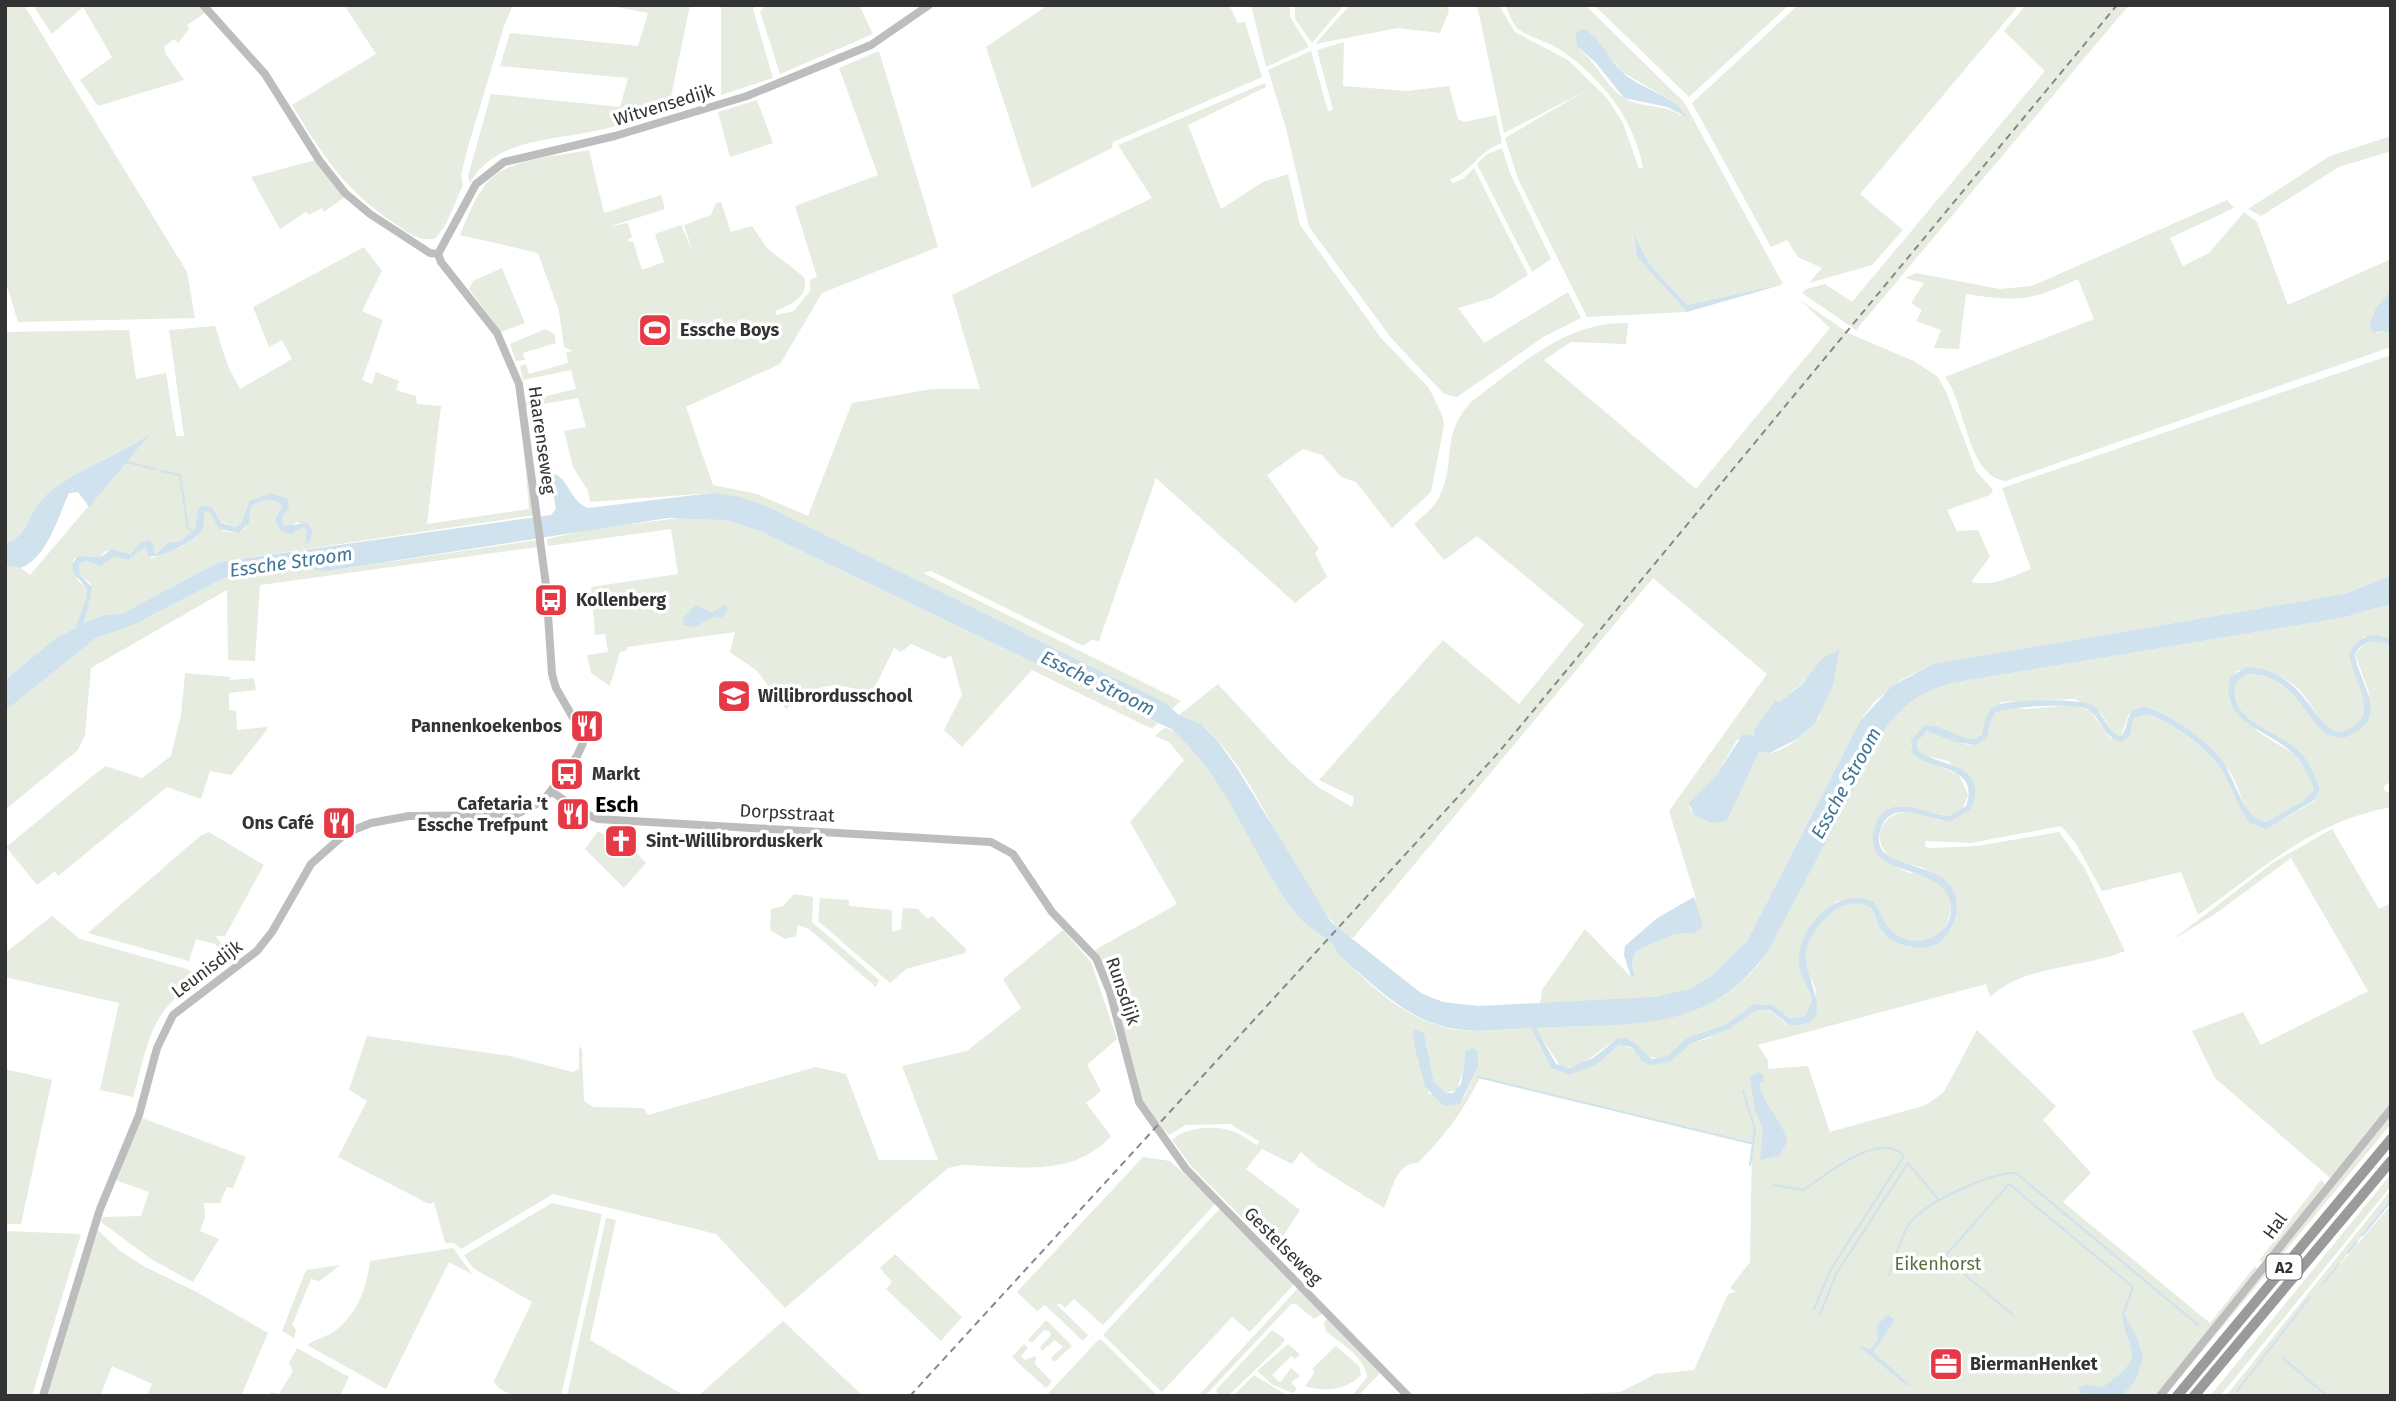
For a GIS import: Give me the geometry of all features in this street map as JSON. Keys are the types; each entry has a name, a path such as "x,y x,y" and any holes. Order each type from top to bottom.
{"highway":[{"name":"A2","path":"2177,1396 2391,1139"},
{"name":"A2","path":"2194,1396 2391,1161"}],"street":[{"name":"Haarenseweg","path":"203,5 265,75 319,160 345,193 378,219 430,253 438,254 446,269 497,333 513,366 523,398 541,545 552,674 556,688 580,730 583,743 570,765"},
{"name":"Witvensedijk","path":"438,254 477,184 504,162 615,136 747,96 871,45 929,5"},
{"name":"Leunisdijk","path":"43,1396 100,1209 139,1115 157,1048 173,1015 257,951 272,932 311,864 341,836 371,822 409,816 515,815 537,805 570,765"},
{"name":"Dorpsstraat","path":"551,791 566,804 598,819 991,842 1007,848 1020,863"},
{"name":"Runsdijk","path":"1020,863 1045,903 1084,942 1101,967 1144,1110"},
{"name":"Hal","path":"2160,1396 2243,1296 2301,1216 2391,1109"},
{"name":"Gestelseweg","path":"1144,1110 1193,1178 1408,1396"}],"green space":[{"path":"5,5 24,5 187,272 195,318 18,322 5,279"},
{"path":"33,5 198,5 205,13 187,25 189,29 178,43 174,39 164,47 184,80 98,106 80,80 112,57 83,7 52,34"},
{"path":"344,5 513,5 504,26 468,147 461,175 463,185 446,224 436,238 425,239 410,234 363,199 325,157 292,105 376,54"},
{"path":"606,5 690,5 668,111 610,128 523,145 493,158 480,169 470,183 468,176 491,94 620,107 628,78 500,66 510,33 638,46 648,13"},
{"path":"721,5 756,5 753,9 773,78 721,95"},
{"path":"767,5 859,5 873,34 780,74 760,11"},
{"path":"1048,5 1229,5 1238,23 1245,22 1262,77 1113,142 1112,148 1032,188 986,47"},
{"path":"1251,5 1290,5 1290,17 1309,47 1266,67"},
{"path":"1295,5 1344,5 1312,43 1295,19"},
{"path":"1350,5 1447,5 1449,11 1440,33 1398,28 1315,44"},
{"path":"1477,5 1499,5 1515,32 1568,60 1607,98 1623,123 1639,169 1643,168 1633,134 1603,87 1562,51 1518,29 1505,5 1585,5 1684,102 1783,284 1687,305 1650,265 1633,236 1637,257 1687,312 1587,317 1518,179 1505,138 1585,91 1504,133","holes":["1591,34 1622,72 1669,99 1682,116 1668,109 1639,104 1618,94 1579,49"]},
{"path":"1594,5 1789,5 1689,97"},
{"path":"1798,5 2019,5 1860,194 1903,230 1872,265 1809,283 1822,268 1798,257 1787,240 1771,247 1692,103"},
{"path":"2026,5 2129,5 1856,330 1802,293 1806,289 1825,284 1852,302 2045,71 2004,31"},
{"path":"1344,42 1343,86 1407,91 1449,86 1458,119 1464,122 1496,115 1502,143 1487,151 1464,172 1450,179 1453,183 1463,179 1474,168 1528,275 1492,298 1458,308 1484,343 1568,292 1581,318 1545,336 1457,397 1444,394 1392,339 1309,227 1286,128 1268,70 1311,51 1328,111 1333,110 1317,50"},
{"path":"879,51 938,247 822,293 780,364 686,407 713,485 757,494 808,516 852,403 932,389 980,389 952,295 1152,198 1118,145 1265,83 1266,87 1188,125 1221,209 1263,182 1288,174 1300,225 1381,338 1429,388 1442,415 1444,425 1431,492 1392,528 1356,482 1341,477 1322,455 1303,449 1267,475 1319,549 1315,553 1327,577 1295,603 1156,478 1099,641 1092,640 1083,646 931,571 923,573 1181,701 1172,709 1118,679 768,508 712,493 590,502 588,491 573,467 564,431 586,427 578,398 526,407 525,401 576,389 571,370 523,380 520,366 526,364 529,374 568,363 566,352 573,351 564,347 559,311 538,253 460,235 485,185 494,176 519,163 589,150 604,213 661,195 665,209 608,227 628,223 632,237 628,239 629,242 633,241 642,270 664,262 655,234 681,225 693,252 684,225 711,215 716,203 721,202 731,232 752,226 767,248 804,277 804,290 801,295 775,311 776,315 794,311 810,291 810,280 817,277 795,206 878,175 839,68"},
{"path":"757,100 773,143 730,157 718,112"},
{"path":"2391,136 2391,151 2339,167 2261,216 2248,209 2330,156"},
{"path":"1502,148 1510,173 1551,259 1532,272 1477,164 1487,154"},
{"path":"316,160 345,197 324,212 322,208 309,215 306,212 280,229 251,177"},
{"path":"2227,200 2234,208 2170,238 2183,266 2209,253 2244,212 2257,222 2288,305 2391,259 2391,291 2376,307 2369,326 2376,334 2382,331 2391,334 2391,347 2006,481 1993,476 1983,467 1975,453 1958,404 1945,377 2094,319 2078,279 2048,292 2024,298 1966,294 1959,349 1934,348 1941,330 1916,321 1922,310 1911,303 1924,283 1905,278 1916,273 2000,289 2032,286"},
{"path":"364,247 382,271 362,311 383,320 362,380 372,384 376,372 399,381 396,390 416,396 417,404 441,406 427,524 529,509 523,438 535,515 219,562 121,614 104,615 84,623 91,584 80,575 79,564 85,561 96,565 114,555 128,560 146,547 146,555 152,558 183,546 198,536 205,510 211,512 223,531 239,533 246,528 251,506 271,500 282,506 277,515 280,530 303,527 306,530 305,542 309,542 313,532 297,522 284,526 282,518 289,508 267,494 249,501 242,522 236,527 222,522 212,507 203,506 195,529 179,542 169,542 154,554 154,547 139,545 129,554 105,551 101,557 78,556 73,560 78,581 86,587 87,594 76,628 57,637 5,680 5,565 21,568 30,575 149,435 54,489 37,505 19,536 5,543 5,332 129,330 136,379 166,373 176,436 184,436 169,330 215,326 228,366 240,389 292,359 282,340 269,347 253,307"},
{"path":"502,268 525,323 501,332 469,289 473,281"},
{"path":"1800,300 1850,334 1914,361 1938,377 1976,471 1993,490 1990,495 1947,510 1957,531 1978,530 1990,557 1971,582 1979,583 2002,580 2031,569 2002,488 2391,355 2391,576 2344,594 1933,664 1901,680 1874,702 1860,721 1747,941 1722,968 1690,989 1655,998 1540,1004 1542,990 1585,929 1631,977 1635,974 1632,963 1636,951 1675,934 1684,934 1696,899 1669,811 1767,674 1653,578 1353,938 1343,933 1308,888 1236,764 1203,726 1179,715 1218,684 1289,761 1318,787 1352,807 1354,797 1319,780 1443,640 1519,704 1584,625 1477,536 1444,560 1414,524 1440,495 1448,471 1455,427 1471,402 1525,361 1563,338 1605,324 1628,323 1626,344 1571,342 1544,360 1696,489 1830,328","holes":["1807,678 1820,716 1791,744 1770,753 1759,752 1727,821 1694,815 1689,807 1715,777 1737,740 1755,737 1754,730 1777,700 1779,704"]},
{"path":"545,329 554,334 556,343 523,353 525,360 516,361 510,344"},
{"path":"688,517 725,520 760,531 1158,723 1152,729 1032,670 962,747 944,730 962,695 951,655 945,659 911,644 901,652 894,648 872,693 826,686 808,693 786,709 757,671 730,652 735,632 627,647 626,651 620,652 610,686 591,673 587,655 608,652 605,634 595,635 591,587 678,574 671,529 548,546 547,539 592,529"},
{"path":"537,540 538,547 260,585 255,661 228,660 227,590 91,668 85,735 78,750 5,810 5,711 96,638 149,617 224,578 294,568 328,571"},
{"path":"2391,604 2391,639 2383,636 2363,637 2350,661 2364,697 2364,706 2363,715 2348,730 2337,732 2327,727 2288,680 2259,670 2237,671 2229,697 2258,732 2294,754 2308,773 2314,790 2304,800 2266,822 2258,820 2247,809 2230,772 2214,752 2174,720 2151,708 2129,714 2121,736 2112,731 2101,713 2075,699 2001,702 1981,734 1974,739 1925,725 1910,746 1934,764 1959,775 1968,795 1962,810 1950,816 1902,806 1875,827 1876,842 1889,861 1910,873 1928,875 1945,889 1950,902 1949,917 1945,926 1932,938 1915,942 1897,936 1887,927 1874,902 1837,901 1815,921 1801,948 1800,968 1812,1000 1805,1016 1790,1019 1772,1005 1754,1004 1726,1024 1687,1038 1667,1056 1646,1056 1635,1043 1626,1038 1609,1044 1588,1060 1571,1067 1561,1067 1535,1028 1657,1020 1686,1013 1712,1002 1737,986 1760,963 1886,728 1910,702 1929,691 1963,681 2341,618"},
{"name":"Eikenhorst","path":"2376,640 2391,646 2391,781 2383,787 2387,793 2391,791 2391,807 2362,814 2311,836 2198,915 2181,872 2102,891 2075,842 2061,826 1971,843 1926,841 1925,846 1928,848 1977,846 2059,832 2084,867 2125,951 2020,978 1990,997 1986,984 1758,1045 1768,1061 1768,1069 1808,1066 1830,1132 1926,1105 1944,1092 1977,1030 2056,1106 2043,1120 2091,1173 2063,1202 2210,1323 2255,1266 2257,1269 2157,1396 1523,1396 1621,1392 1655,1374 1694,1370 1728,1294 1736,1292 1730,1288 1750,1262 1752,1144 1480,1077 1453,1123 1418,1163 1405,1167 1400,1172 1384,1208 1318,1167 1301,1152 1292,1164 1262,1149 1246,1169 1300,1210 1274,1250 1192,1167 1172,1140 1184,1132 1209,1128 1235,1132 1257,1145 1259,1141 1230,1124 1186,1125 1169,1135 1142,1104 1115,996 1095,950 1177,904 1130,822 1184,760 1169,742 1155,736 1164,728 1186,741 1200,757 1311,919 1370,984 1402,1008 1436,1025 1471,1031 1531,1028 1551,1068 1570,1075 1605,1057 1619,1045 1631,1048 1647,1062 1660,1064 1691,1044 1709,1038 1756,1010 1769,1010 1789,1025 1803,1023 1814,1015 1816,994 1805,963 1810,939 1825,918 1846,905 1870,907 1880,926 1890,937 1911,948 1932,945 1942,938 1956,916 1949,884 1921,867 1895,861 1882,847 1880,840 1880,833 1886,821 1898,814 1915,812 1942,821 1971,809 1973,786 1948,761 1926,756 1918,750 1917,742 1927,731 1968,745 1989,732 1991,718 2003,708 2074,705 2090,711 2111,739 2130,735 2134,718 2149,714 2201,747 2225,775 2243,811 2267,829 2316,800 2320,789 2309,764 2299,751 2256,723 2239,706 2235,695 2236,681 2247,674 2276,681 2335,738 2361,728 2369,693 2355,654 2366,643","holes":["1414,1029 1424,1033 1434,1082 1446,1093 1457,1090 1469,1049 1476,1050 1478,1067 1464,1098 1429,1094 1412,1036"]},
{"path":"185,673 230,677 230,680 254,678 256,690 229,693 229,710 236,711 237,730 267,727 267,730 231,775 210,771 201,799 167,787 58,876 55,871 37,885 6,847 105,766 142,778 171,756 181,715"},
{"path":"2332,829 2379,909 2391,903 2391,1105 2330,1178 2215,1078 2192,1031 2243,1012 2261,1045 2368,991 2291,858 2215,914 2172,940 2274,862"},
{"path":"598,831 608,837 619,852 628,854 632,848 646,863 624,888 585,849"},
{"path":"209,832 264,865 225,936 216,936 234,962 230,964 215,944 196,939 189,961 88,933 200,836"},
{"path":"794,894 813,897 812,922 879,980 876,987 809,929 798,925 796,936 785,939 770,930 771,909 783,906"},
{"path":"820,898 849,900 849,906 892,910 892,932 901,929 903,908 918,909 928,919 932,916 966,949 965,953 906,969 890,983 818,921"},
{"path":"52,916 80,939 187,969 201,978 183,991 160,1016 148,1044 133,1097 100,1090 119,1003 5,977 5,953"},
{"path":"1063,930 1091,962 1117,1039 1087,1065 1101,1091 1086,1103 1111,1136 1096,1150 1079,1159 1060,1164 1022,1168 962,1165 948,1168 785,1308 716,1234 553,1194 461,1249 454,1243 445,1243 434,1202 429,1204 338,1157 367,1101 349,1090 367,1036 510,1056 573,1072 579,1069 579,1046 582,1050 584,1101 593,1107 643,1108 648,1115 816,1067 846,1074 879,1160 938,1160 902,1066 967,1051 1021,1008 1003,979"},
{"path":"5,1069 52,1080 21,1224 5,1224"},
{"path":"2391,1113 2391,1124 2165,1396 2334,1183"},
{"path":"142,1118 246,1157 233,1188 227,1187 220,1203 204,1203 205,1218 200,1231 219,1239 193,1282 151,1259 101,1222 103,1217 141,1216 149,1192 115,1180"},
{"path":"1143,1157 1170,1161 1216,1203 1103,1325 1074,1299 1065,1308 1060,1303 1057,1305 1088,1335 1083,1341 1045,1305 1037,1311 1017,1292"},
{"path":"2391,1174 2391,1186 2240,1372 2220,1396 2210,1396"},
{"path":"2321,1180 2325,1184 2266,1260 2258,1262"},
{"path":"2391,1190 2391,1200 2322,1286 2391,1205 2391,1396 2226,1396"},
{"path":"552,1203 602,1214 561,1396 514,1395 505,1392 494,1381 532,1302 473,1268 464,1255"},
{"path":"1221,1207 1295,1283 1250,1332 1232,1317 1162,1392 1103,1335"},
{"path":"606,1218 616,1220 590,1340 685,1396 567,1396"},
{"path":"98,1230 119,1250 145,1267 195,1291 268,1333 241,1396 147,1396 152,1384 112,1366 100,1396 45,1396"},
{"path":"5,1231 81,1234 32,1396 5,1396"},
{"path":"453,1248 472,1274 449,1262 386,1389 307,1345 333,1332 356,1308 367,1280 370,1261"},
{"path":"895,1254 962,1317 941,1341 886,1289 892,1282 880,1268"},
{"path":"340,1265 320,1281 311,1279 292,1325 296,1330 294,1338 282,1331 306,1270"},
{"path":"1299,1287 1324,1313 1314,1319 1296,1304 1291,1304 1205,1396 1198,1396"},
{"path":"1328,1318 1381,1372 1358,1396 1352,1396 1367,1377 1365,1370 1351,1351 1326,1331 1324,1323"},
{"path":"1046,1320 1072,1346 1054,1362 1051,1358 1063,1347 1055,1340 1042,1351 1040,1347 1051,1335 1049,1331 1044,1330 1032,1343 1028,1340"},
{"path":"783,1321 863,1396 698,1396"},
{"path":"1272,1330 1285,1339 1283,1343 1228,1396 1218,1396 1216,1390"},
{"path":"1099,1339 1104,1342 1158,1396 1046,1396"},
{"path":"1024,1344 1028,1348 1021,1356 1025,1360 1036,1356 1035,1364 1052,1382 1046,1388 1012,1357"},
{"path":"1288,1344 1300,1354 1295,1359 1291,1356 1272,1375 1280,1383 1291,1368 1300,1376 1291,1382 1297,1389 1293,1393 1273,1385 1257,1371"},
{"path":"1336,1346 1359,1366 1361,1375 1335,1389 1305,1386 1314,1373 1313,1368"},
{"path":"297,1348 349,1377 340,1396 269,1396 271,1392 279,1394 293,1371 289,1363"},
{"path":"1254,1375 1288,1396 1233,1396"}],"water":[{"path":"1583,29 1594,37 1628,77 1664,96 1687,117 1667,107 1624,98 1596,63 1577,46 1576,33"},
{"path":"1633,234 1650,265 1687,305 1784,284 1687,312 1637,257"},
{"path":"2391,291 2391,334 2382,331 2374,333 2369,326 2376,307"},
{"path":"150,434 89,507 78,492 69,493 38,556 20,568 5,565 5,543 19,536 42,499 67,480"},
{"name":"Essche Stroom","path":"555,474 564,481 577,500 588,508 712,493 740,497 768,507 1166,703 1179,715 1201,724 1217,740 1331,922 1421,993 1443,1002 1479,1006 1655,997 1690,989 1712,976 1747,941 1860,721 1892,686 1933,664 2344,594 2391,576 2391,604 2341,618 1963,681 1920,696 1910,702 1886,728 1769,949 1746,977 1721,997 1694,1010 1665,1019 1603,1026 1536,1028 1556,1064 1569,1068 1593,1058 1617,1039 1626,1038 1635,1043 1652,1059 1667,1056 1687,1038 1726,1024 1754,1004 1773,1005 1790,1019 1805,1016 1812,1000 1801,973 1800,950 1812,924 1833,904 1846,899 1860,898 1874,902 1888,927 1905,939 1927,939 1944,928 1951,908 1948,896 1941,886 1888,862 1878,854 1873,843 1875,827 1880,816 1888,809 1907,807 1950,816 1966,806 1969,792 1960,776 1912,753 1911,740 1925,725 1974,739 1982,734 1987,715 1995,706 2013,702 2059,700 2092,705 2112,731 2121,736 2133,712 2143,707 2149,708 2178,722 2208,745 2221,759 2251,813 2266,822 2304,800 2314,790 2304,768 2293,753 2237,714 2231,704 2230,678 2246,667 2267,670 2296,689 2323,723 2332,730 2342,732 2355,725 2362,717 2364,707 2349,653 2362,639 2372,635 2391,639 2391,646 2371,642 2362,645 2355,654 2370,700 2370,711 2367,721 2359,730 2343,738 2331,736 2321,729 2293,695 2266,677 2247,674 2236,682 2235,695 2246,715 2299,751 2309,764 2320,789 2316,799 2267,829 2250,823 2227,779 2203,749 2183,733 2149,714 2134,718 2130,735 2122,742 2111,737 2087,709 2070,706 2026,707 1996,713 1987,738 1976,745 1955,742 1927,731 1917,742 1918,750 1967,774 1973,782 1975,793 1971,809 1950,822 1911,813 1892,815 1885,820 1880,831 1880,846 1888,855 1901,862 1933,873 1947,882 1955,895 1956,915 1950,930 1940,942 1924,948 1898,943 1884,933 1870,907 1849,904 1829,914 1809,942 1806,962 1817,1009 1814,1018 1805,1024 1789,1025 1770,1010 1756,1010 1729,1029 1690,1044 1670,1062 1651,1065 1642,1061 1631,1047 1619,1045 1597,1064 1570,1075 1551,1068 1531,1028 1474,1031 1439,1025 1407,1011 1365,978 1339,955 1325,938 1297,915 1209,771 1171,729 760,531 725,520 668,518 328,571 294,568 224,578 135,624 96,638 5,711 5,680 57,637 76,628 87,592 73,569 72,564 78,556 101,557 112,549 130,554 141,542 148,540 153,543 155,554 169,542 179,542 195,529 198,509 203,506 212,507 222,523 236,527 242,522 249,501 270,493 288,499 289,508 282,518 284,526 307,523 313,532 309,542 305,543 306,530 303,527 291,534 280,530 275,520 282,506 271,500 251,506 249,523 239,533 219,529 210,512 205,511 201,532 167,553 147,556 146,547 128,560 114,556 100,566 85,561 79,564 80,575 92,587 84,623 104,615 121,614 219,562 551,515 556,509 550,478"},
{"path":"726,604 728,610 721,618 714,616 695,627 683,625 683,618 696,605 712,613"},
{"path":"1839,650 1833,685 1815,724 1797,739 1770,753 1759,752 1727,821 1712,823 1694,815 1689,803 1715,777 1743,734 1754,736 1754,730 1776,700 1779,703 1802,684 1823,658"},
{"path":"1694,897 1703,927 1694,933 1675,934 1636,951 1632,963 1635,976 1631,977 1624,955 1625,946 1657,918"},
{"path":"1414,1029 1424,1033 1434,1082 1446,1093 1453,1093 1461,1084 1466,1051 1473,1048 1478,1052 1478,1067 1460,1104 1444,1106 1425,1087 1412,1036"},
{"path":"1758,1072 1764,1076 1759,1083 1761,1091 1787,1142 1780,1155 1760,1160 1763,1129 1755,1110 1750,1077"},
{"path":"2122,1311 2137,1337 2143,1357 2136,1380 2122,1396 2083,1396 2078,1388 2085,1385 2103,1387 2132,1359"},
{"path":"1888,1315 1895,1320 1873,1352 1909,1384 1907,1386 1858,1345 1870,1350 1878,1339 1876,1326"}],"waterway":[{"path":"127,462 154,469"},
{"path":"161,471 180,475 188,528 192,531"},
{"path":"1478,1077 1754,1144"},
{"path":"1743,1091 1755,1130 1750,1165"},
{"path":"1774,1185 1804,1190 1853,1157 1868,1151 1894,1149 1904,1156 1831,1269 1814,1309"},
{"path":"1820,1315 1836,1274 1908,1163 1939,1200"},
{"path":"1889,1275 1903,1236 1916,1216 1958,1190 1991,1177 2016,1173 2198,1325"},
{"path":"2014,1316 1944,1257 2009,1184 2133,1287 2124,1313"},
{"path":"2363,1235 2391,1201"},
{"path":"2348,1253 2357,1242"},
{"path":"2323,1284 2339,1264"},
{"path":"2237,1391 2310,1297"},
{"path":"2283,1358 2327,1396"}],"railway":[{"path":"910,1396 1499,752 2117,5"}],"place":[{"name":"Essche Boys","path":"655,330"},
{"name":"Kollenberg","path":"551,600"},
{"name":"Willibrordusschool","path":"734,696"},
{"name":"Pannenkoekenbos","path":"587,726"},
{"name":"Markt","path":"567,774"},
{"name":"Cafetaria 't Essche Trefpunt","path":"573,814"},
{"name":"Ons Café","path":"339,823"},
{"name":"Sint-Willibrorduskerk","path":"621,841"},
{"name":"BiermanHenket","path":"1946,1364"}],"district":[{"name":"Esch","path":"617,805"}]}
